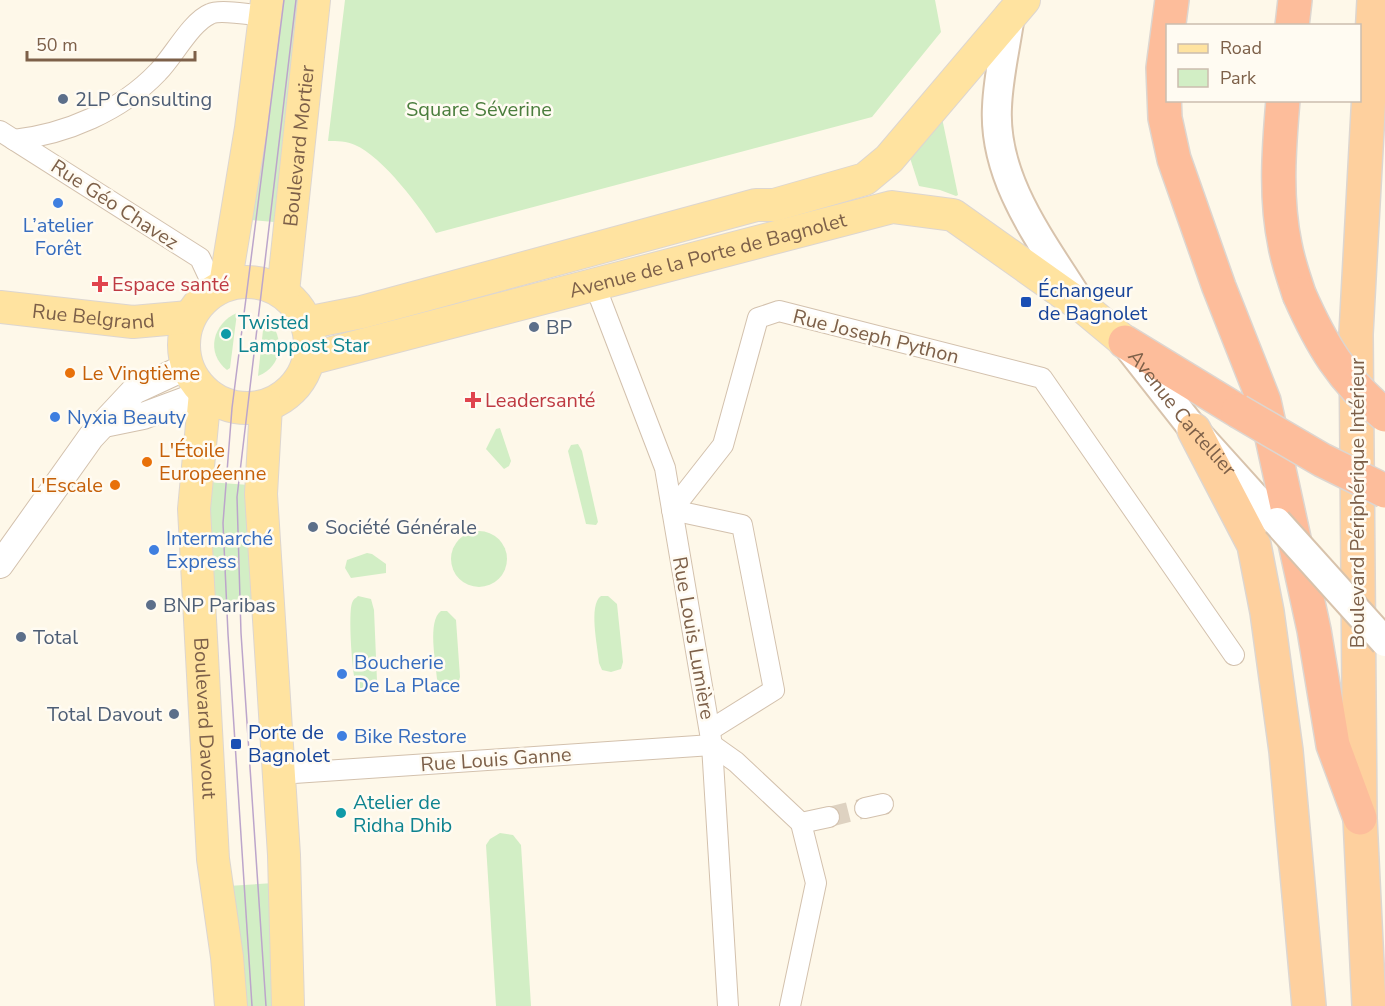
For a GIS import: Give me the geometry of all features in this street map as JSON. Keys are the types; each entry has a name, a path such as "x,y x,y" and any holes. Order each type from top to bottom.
{"highway":[{"path":"1169,24 1172,0"},
{"path":"1292,24 1295,0"},
{"name":"Boulevard Périphérique Intérieur","path":"1369,1006 1360,818 1356,334 1374,0"},
{"path":"1166,45 1163,68 1165,118 1173,159 1219,287 1264,401 1314,630 1333,745 1360,818"},
{"path":"1283,102 1280,195 1284,244 1299,294 1320,341 1344,376 1385,415"},
{"path":"1125,342 1322,460 1385,490"},
{"path":"1194,430 1254,545 1267,612 1286,751 1309,1006"}],"main road":[{"name":"Boulevard Mortier","path":"283,292 314,0"},
{"path":"1012,5 997,108 1003,159 1016,195 1029,221 1083,307"},
{"name":"Avenue de la Porte de Bagnolet","path":"306,323 362,312 756,205 774,205 865,179 889,159 1012,5"},
{"path":"220,287 251,128 266,8"},
{"path":"594,283 593,274 597,262 754,221 774,205"},
{"name":"Avenue de la Porte de Bagnolet","path":"309,359 892,207 953,215 1083,307"},
{"path":"254,282 283,292 298,308 306,323 310,339 309,359 304,374 293,389 266,406 232,408 204,393 192,378 183,354 183,338 189,317 200,302 220,287 254,282"},
{"name":"Rue Belgrand","path":"0,307 133,322 189,317"},
{"name":"Avenue Cartellier","path":"1083,307 1125,342 1194,430 1385,642"},
{"name":"Boulevard Davout","path":"204,393 194,509 213,860 227,957 231,1006"},
{"path":"266,406 261,494 279,774 288,1006"},
{"path":"1342,596 1385,611"}],"street":[{"path":"7,135 45,136 107,111 135,93 158,73 201,20 212,12 266,8"},
{"name":"Rue Géo Chavez","path":"7,135 200,258 220,287"},
{"name":"Rue Louis Lumière","path":"594,283 665,468 711,738 728,1006"},
{"name":"Rue Joseph Python","path":"672,510 723,445 758,318 779,311 1042,378 1234,655"},
{"path":"0,565 91,437 134,390 188,366"},
{"path":"104,424 143,416 204,393"},
{"path":"672,510 742,525 774,690 711,738 801,823 816,883 790,1006"},
{"name":"Rue Louis Ganne","path":"279,774 711,738"},
{"path":"801,823 830,817"}],"green space":[{"path":"278,0 301,0 274,222 251,220"},
{"name":"Square Séverine","path":"345,0 935,0 941,32 872,117 436,233 411,198 377,160 352,144 328,141"},
{"path":"942,118 958,195 956,196 919,186 910,158"},
{"path":"237,313 230,368 227,370 216,355 215,339 222,324"},
{"path":"268,319 277,335 279,351 272,366 258,376 264,321"},
{"path":"500,428 511,461 504,469 486,449 496,429"},
{"path":"578,444 582,451 598,522 596,525 586,524 568,451 571,445"},
{"path":"208,482 249,485 257,605 210,608"},
{"path":"479,531 490,533 499,539 505,548 507,559 505,570 499,579 490,585 479,587 468,585 459,579 453,570 451,559 453,548 459,539 468,533"},
{"path":"367,553 386,564 386,573 351,578 345,568 347,560"},
{"path":"358,596 371,599 374,610 377,681 375,688 365,691 357,689 355,683 351,646 351,609 354,599"},
{"path":"601,596 608,596 617,604 623,662 621,669 611,672 602,670 599,663 594,617 597,601"},
{"path":"441,611 447,611 456,620 460,677 458,684 448,687 440,685 437,679 434,653 434,623"},
{"path":"500,833 513,835 521,845 531,1006 496,1006 486,845 490,839"},
{"path":"274,883 276,1006 241,1006 228,886"}],"tunnel":[{"path":"829,817 865,808"}],"tram line":[{"path":"252,1006 223,523 232,408 284,0"},
{"path":"266,1006 241,633 237,497 296,0"}],"place":[{"name":"2LP Consulting","path":"63,99"},
{"name":"L’atelier Forêt","path":"58,203"},
{"name":"Espace santé","path":"100,284"},
{"name":"Échangeur de Bagnolet","path":"1026,302"},
{"name":"BP","path":"534,327"},
{"name":"Twisted Lamppost Star","path":"226,334"},
{"name":"Le Vingtième","path":"70,373"},
{"name":"Leadersanté","path":"473,400"},
{"name":"Nyxia Beauty","path":"55,417"},
{"name":"L'Étoile Européenne","path":"147,462"},
{"name":"L'Escale","path":"115,485"},
{"name":"Société Générale","path":"313,527"},
{"name":"Intermarché Express","path":"154,550"},
{"name":"BNP Paribas","path":"151,605"},
{"name":"Total","path":"21,637"},
{"name":"Boucherie De La Place","path":"342,674"},
{"name":"Total Davout","path":"174,714"},
{"name":"Bike Restore","path":"342,736"},
{"name":"Porte de Bagnolet","path":"236,744"},
{"name":"Atelier de Ridha Dhib","path":"341,813"}]}
